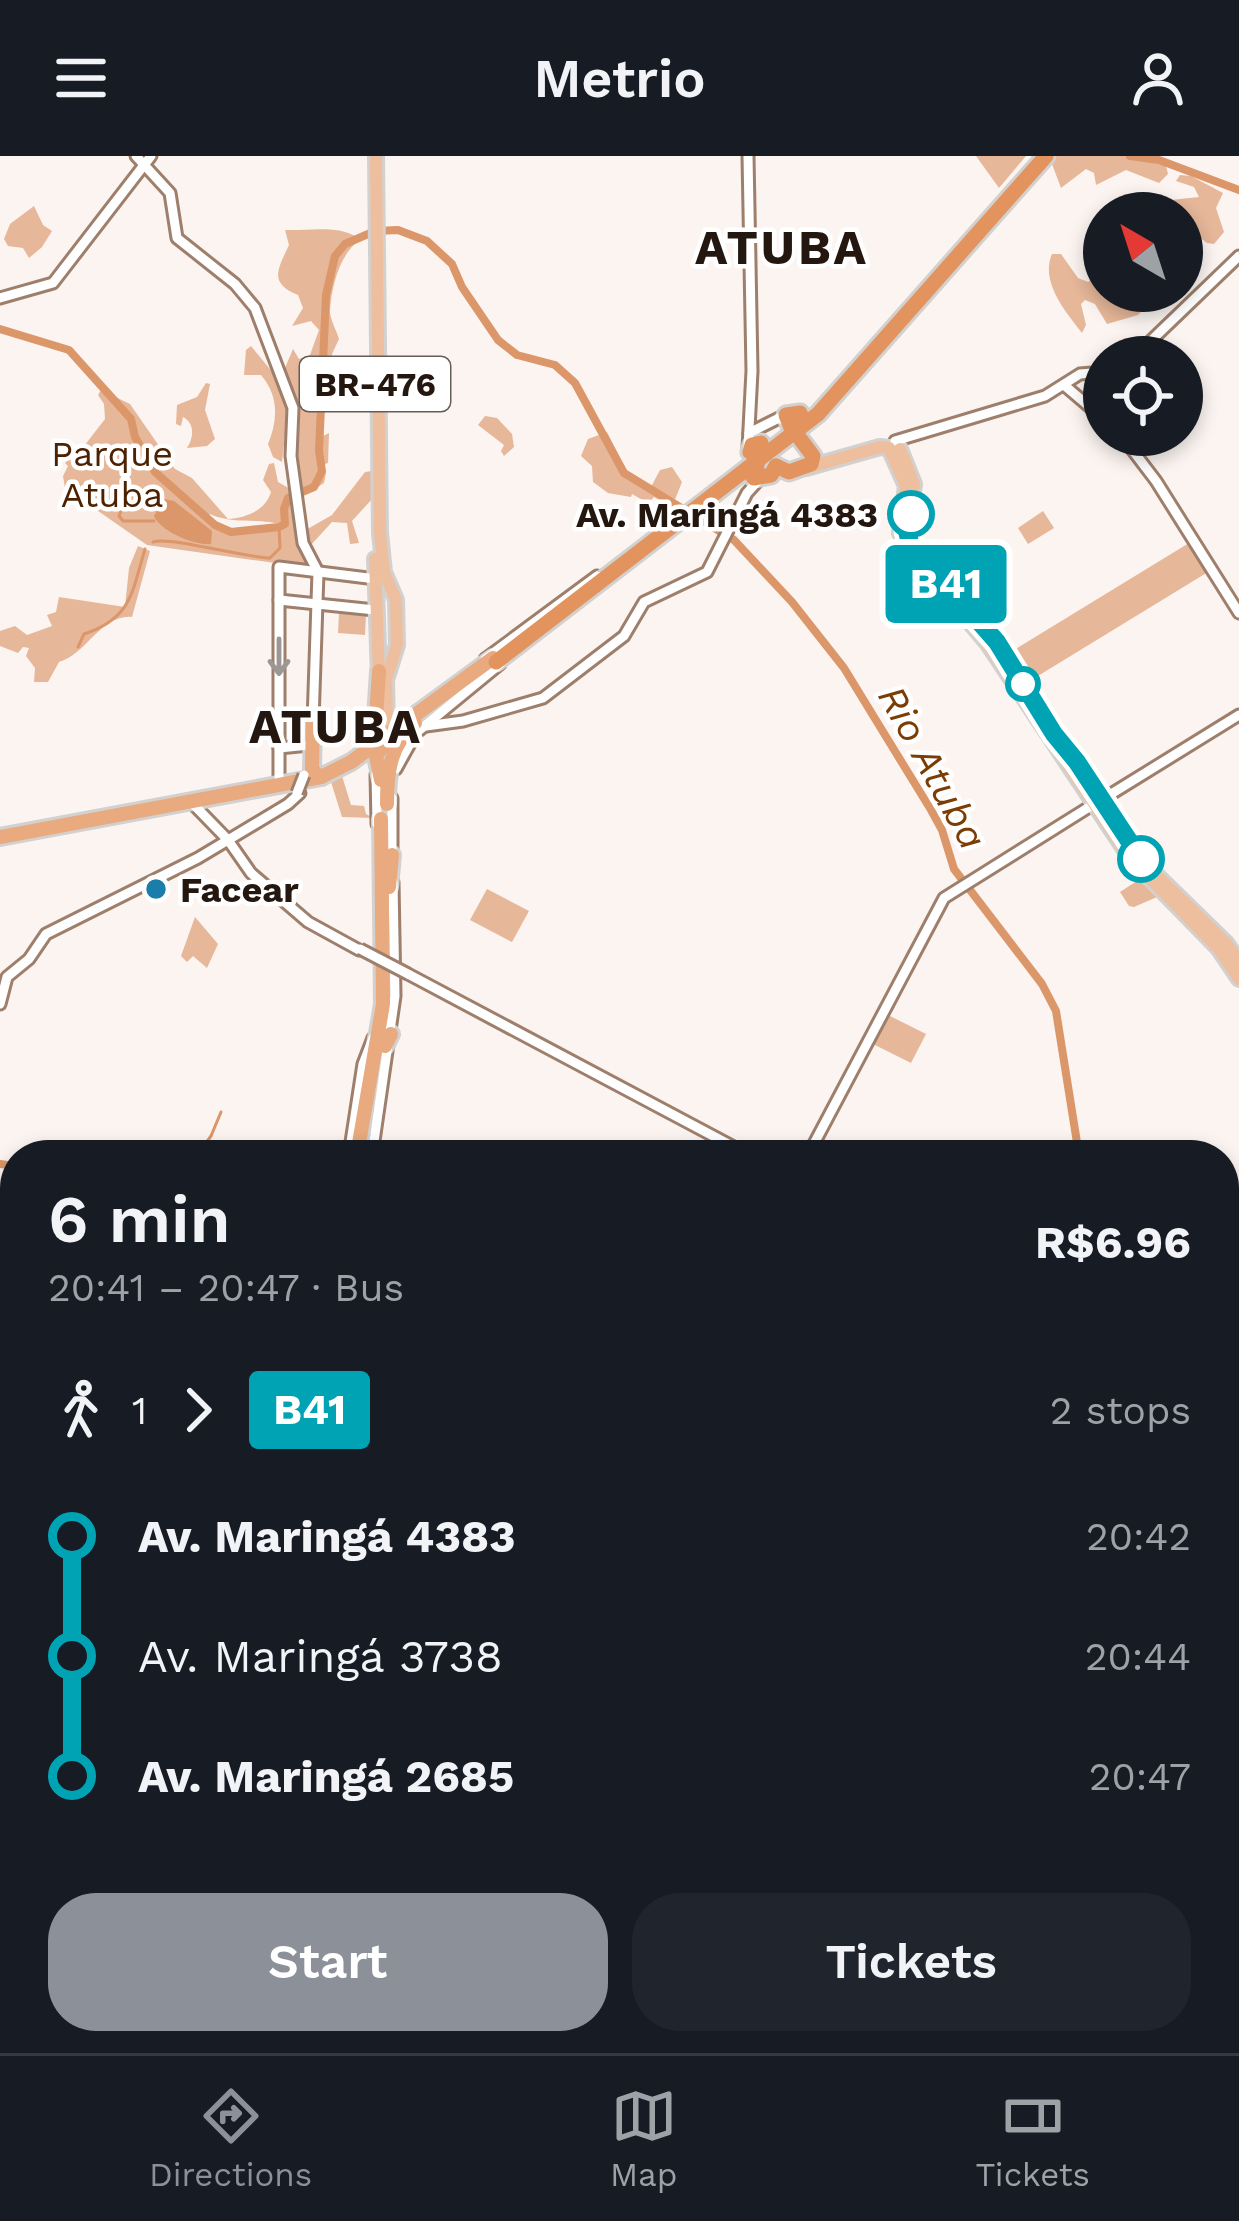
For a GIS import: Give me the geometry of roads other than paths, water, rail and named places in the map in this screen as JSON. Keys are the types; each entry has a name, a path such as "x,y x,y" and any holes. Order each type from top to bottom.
{"highway":[{"path":"844,388 1045,156"},
{"path":"185,803 298,789 429,720 492,662 695,508 757,453 808,434 1012,206 1045,156"},
{"path":"757,453 789,472 799,440 856,369 1045,156"},
{"path":"924,306 938,282"},
{"path":"0,839 279,787 381,748 695,508 757,453 863,377"},
{"path":"383,672 374,733 381,748 376,759 380,746 429,720"},
{"path":"310,776 313,718"},
{"name":"BR-476","path":"372,1140 391,995 389,907 383,888 381,748"},
{"name":"BR-476","path":"356,1140 385,1004 384,810"},
{"path":"383,888 392,855"},
{"path":"381,872 383,888"},
{"path":"389,907 394,926"}],"main road":[{"name":"BR-476","path":"374,156 377,533 383,580"},
{"path":"746,156 749,371 757,453"},
{"path":"0,298 51,285 143,159 170,193 180,241 227,278 255,308 294,416 291,456 304,547 318,572 310,776 298,793 288,805 228,840 46,934 31,957 7,976 0,1004"},
{"name":"BR-476","path":"375,231 383,580 375,610 383,672 381,748"},
{"path":"1157,336 1239,258"},
{"path":"1158,336 1239,258"},
{"path":"429,720 458,722 532,703 624,635 644,602 707,572 726,536 766,428 779,418 799,440 894,446 1044,400 1083,377"},
{"path":"1065,387 1083,402"},
{"path":"894,446 915,491 902,516 907,537 970,617 1129,849 1219,949 1239,980"},
{"path":"1136,456 1239,610"},
{"path":"279,787 279,567 383,580 396,600 397,645 383,672"},
{"path":"279,600 375,610"},
{"path":"377,644 386,651 397,645"},
{"path":"381,748 492,662"},
{"path":"816,1140 938,907 962,884 1239,715"},
{"name":"BR-476","path":"392,855 384,810 397,765 429,720"},
{"path":"279,748 309,745"},
{"path":"185,803 308,922 721,1140"},
{"path":"354,1140 363,1064 383,1039 394,949 392,855"},
{"path":"1158,882 1226,943 1239,961"},
{"name":"BR-476","path":"380,976 383,888"},
{"path":"356,947 376,964 380,976 385,1004 383,1039"},
{"path":"394,949 401,967 461,1003"},
{"path":"385,1004 400,980 410,976 427,984"}],"waterway":[{"path":"1130,156 1159,160 1239,190"},
{"name":"Rio Atuba","path":"0,329 69,350 131,419 135,437 155,472 215,525 231,532 279,527 285,524 288,498 314,487 322,471 326,295 335,256 345,244 375,231 398,230 427,241 452,264 498,340 517,355 555,365 575,383 624,473 734,540 844,668 942,830 954,869 1042,984 1056,1011 1077,1140"},
{"path":"124,503 119,516 123,521 154,521"},
{"path":"153,542 270,558 280,548 279,527"},
{"path":"78,647 84,634 112,620 128,602 145,549"},
{"path":"208,1140 221,1112"}],"place":[{"name":"Av. Maringá 4383","path":"911,514"},
{"name":"Facear","path":"156,889"}],"district":[{"name":"ATUBA","path":"782,247"},
{"name":"ATUBA","path":"336,726"}],"park label":[{"name":"Parque Atuba","path":"112,474"}]}
